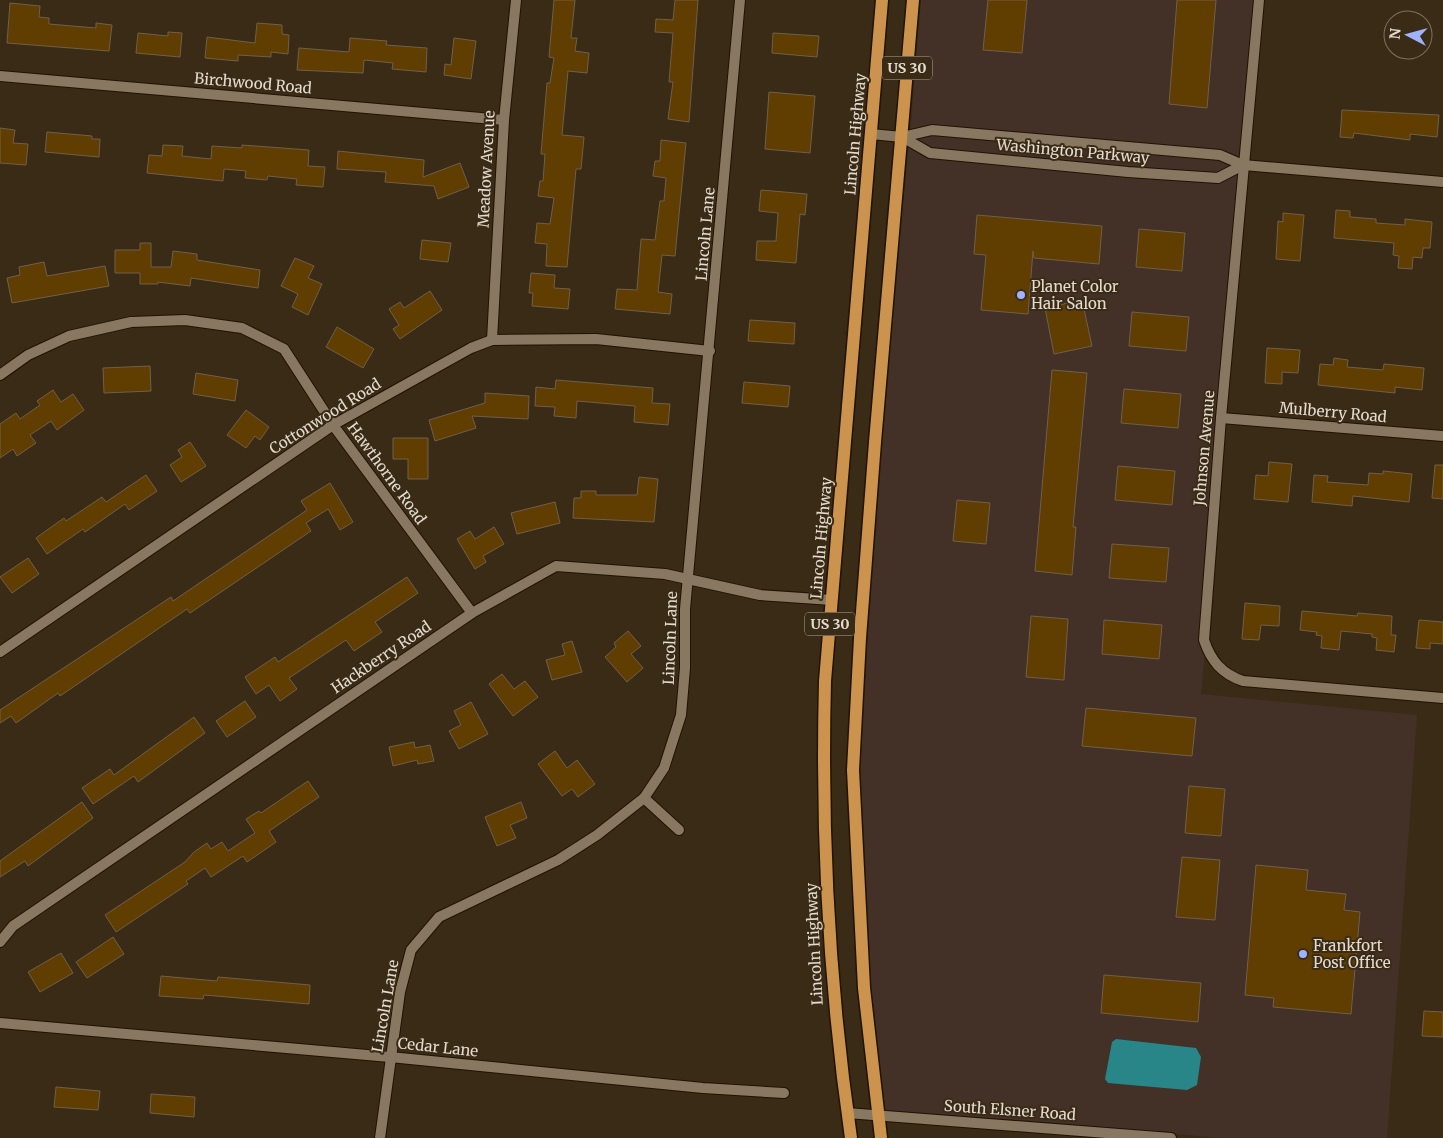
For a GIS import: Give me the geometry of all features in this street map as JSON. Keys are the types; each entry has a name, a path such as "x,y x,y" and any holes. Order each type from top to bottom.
{"main road":[{"name":"Lincoln Highway","path":"851,1138 831,980 823,785 825,681 882,0"},
{"name":"US 30","path":"881,1138 864,988 853,770 860,638 913,0"}],"street":[{"name":"Meadow Avenue","path":"492,340 504,120 516,0"},
{"name":"Lincoln Lane","path":"380,1138 400,992 411,950 439,917 558,860 597,834 644,798 664,768 682,715 688,578 740,0"},
{"name":"Johnson Avenue","path":"1259,0 1243,165 1204,627 1208,651 1215,664 1223,672 1234,678 1252,682 1443,698"},
{"name":"Birchwood Road","path":"0,76 504,120"},
{"name":"Washington Parkway","path":"871,134 902,137 932,130 1220,154 1243,165 1443,182"},
{"name":"Washington Parkway","path":"902,137 930,153 1128,172 1218,178 1243,165"},
{"name":"Hawthorne Road","path":"0,375 28,355 69,336 131,322 185,320 242,328 284,349 333,425 472,613"},
{"name":"Cottonwood Road","path":"0,652 333,425 471,348 492,340 596,339 710,350"},
{"name":"Mulberry Road","path":"1221,418 1443,436"},
{"name":"Hackberry Road","path":"0,942 14,926 472,613 556,566 665,574 760,595 832,600"},
{"path":"644,798 679,830"},
{"name":"Cedar Lane","path":"0,1023 390,1057 693,1087 784,1093"},
{"name":"South Elsner Road","path":"847,1113 1171,1138"}],"shaded area":[{"path":"921,0 1255,0 1241,156 1250,159 1201,694 1417,715 1387,1138 1220,1138 1059,1123 883,1110 867,950 859,773 882,421"}],"water":[{"path":"1116,1039 1196,1048 1201,1057 1197,1085 1187,1090 1108,1083 1105,1079 1112,1042"}],"building":[{"path":"554,0 575,0 571,38 577,38 575,51 589,53 587,73 568,71 562,135 584,137 581,169 576,169 567,267 546,266 547,244 535,243 537,223 550,224 554,198 538,196 540,181 543,181 545,154 541,154 547,83 550,83 554,58 549,57"},
{"path":"675,0 698,0 689,122 668,119 673,82 669,82 673,33 655,32 656,19 673,20"},
{"path":"988,0 1027,0 1022,53 983,50"},
{"path":"1177,0 1216,0 1207,108 1169,104"},
{"path":"10,3 40,6 39,17 49,18 49,24 96,28 96,23 112,25 109,51 7,43"},
{"path":"257,23 282,25 282,34 289,35 288,54 271,52 271,57 238,55 238,61 205,58 207,37 255,43"},
{"path":"168,32 182,33 180,57 136,53 138,33 168,36"},
{"path":"773,33 819,36 817,57 772,53"},
{"path":"350,38 387,41 386,45 427,48 426,72 392,69 393,63 364,60 363,73 297,70 299,48 349,52"},
{"path":"454,38 476,41 471,79 444,75 445,64 451,65"},
{"path":"769,92 815,96 810,153 765,149"},
{"path":"1342,110 1439,115 1437,137 1410,134 1410,140 1354,133 1353,138 1340,137"},
{"path":"0,128 15,130 13,143 28,144 26,165 0,163"},
{"path":"47,132 92,136 92,139 100,139 99,157 45,152"},
{"path":"661,140 686,143 675,256 662,255 658,292 672,294 670,314 615,309 617,289 637,290 641,239 655,240 660,201 664,201 666,178 653,176 655,161 660,161"},
{"path":"163,145 183,146 182,156 211,159 212,146 242,148 242,145 309,150 308,166 325,167 323,187 296,185 297,179 268,176 267,180 245,178 246,171 224,169 223,181 147,173 149,155 162,156"},
{"path":"338,151 424,160 423,177 460,163 469,187 438,199 434,186 385,182 386,172 337,169"},
{"path":"761,190 807,194 805,215 800,214 796,263 756,260 757,241 776,241 778,213 759,211"},
{"path":"1336,210 1350,211 1350,217 1376,219 1376,223 1405,225 1405,219 1432,222 1430,248 1423,248 1422,258 1413,257 1412,269 1398,268 1399,256 1393,255 1394,243 1334,238"},
{"path":"1283,213 1304,215 1300,261 1276,259 1278,221 1283,222"},
{"path":"977,215 1102,226 1099,264 1034,258 1033,251 1028,314 981,310 986,255 974,254"},
{"path":"1139,229 1185,233 1182,271 1136,267"},
{"path":"422,240 451,243 448,262 420,259"},
{"path":"140,243 151,243 151,267 171,267 173,251 197,254 197,260 260,270 258,288 191,278 190,286 158,282 158,284 140,284 140,273 115,273 115,250 140,250"},
{"path":"295,258 314,266 308,278 322,284 308,315 292,307 298,294 281,286"},
{"path":"44,262 47,276 105,266 109,286 12,303 7,278 20,275 19,267"},
{"path":"531,273 555,275 554,288 570,289 568,309 532,306 533,293 529,293"},
{"path":"430,291 442,310 400,339 393,329 399,325 389,309 400,302 404,308"},
{"path":"1082,300 1092,346 1054,354 1045,308"},
{"path":"1132,312 1189,317 1186,351 1129,346"},
{"path":"750,320 795,323 794,344 748,341"},
{"path":"337,327 374,349 363,368 326,347"},
{"path":"1267,348 1300,350 1298,373 1282,372 1282,384 1265,383"},
{"path":"1334,358 1348,360 1347,367 1383,370 1384,364 1424,368 1422,390 1395,387 1395,393 1318,385 1320,364 1333,365"},
{"path":"150,366 151,391 104,393 103,368"},
{"path":"1052,370 1087,373 1073,527 1076,527 1072,575 1035,571"},
{"path":"196,373 238,380 235,401 193,394"},
{"path":"556,380 653,388 652,403 670,404 668,425 634,422 635,406 577,401 576,418 554,416 555,407 535,406 536,387 555,389"},
{"path":"744,382 790,386 788,407 742,403"},
{"path":"1124,389 1181,394 1178,428 1121,423"},
{"path":"53,390 61,402 73,394 84,410 57,430 51,421 30,435 36,443 17,456 13,449 0,458 0,424 16,413 20,419 40,405 37,401"},
{"path":"485,393 529,396 528,419 472,416 476,428 435,441 429,420 485,403"},
{"path":"246,410 269,427 260,440 255,436 246,448 227,435"},
{"path":"393,438 428,438 428,479 408,479 408,459 393,459"},
{"path":"190,442 206,466 181,482 170,465 182,457 178,450"},
{"path":"1269,462 1292,464 1288,502 1254,499 1256,475 1268,476"},
{"path":"1435,465 1443,465 1443,499 1432,498"},
{"path":"1118,466 1175,471 1172,505 1115,500"},
{"path":"1383,471 1412,474 1409,502 1353,496 1352,506 1312,502 1314,475 1328,476 1327,482 1368,485 1369,473 1383,474"},
{"path":"146,475 157,491 129,510 125,504 85,532 83,529 47,554 36,538 64,518 66,521 102,497 106,502"},
{"path":"639,477 658,479 654,522 573,518 574,498 581,498 581,491 596,491 596,495 637,495"},
{"path":"330,483 353,522 340,530 328,509 306,523 311,531 190,613 187,609 60,696 58,693 16,723 11,716 0,723 0,710 171,597 173,601 307,510 301,501"},
{"path":"957,500 990,503 986,544 953,541"},
{"path":"555,502 560,523 517,534 511,513"},
{"path":"494,527 504,544 483,556 486,562 475,569 457,539 470,531 475,539"},
{"path":"1112,544 1169,548 1166,582 1109,578"},
{"path":"28,558 39,574 12,593 0,577"},
{"path":"407,577 418,593 375,622 382,632 354,651 346,640 289,678 297,689 280,701 269,685 256,694 245,677 275,657 278,662"},
{"path":"1245,603 1280,606 1279,626 1261,625 1259,640 1242,639"},
{"path":"1302,611 1357,616 1358,613 1392,616 1391,635 1396,635 1394,652 1376,650 1377,638 1372,637 1372,634 1341,631 1339,650 1321,648 1322,636 1316,635 1317,632 1300,630"},
{"path":"1031,616 1068,619 1064,680 1026,677"},
{"path":"1104,620 1162,625 1159,659 1102,654"},
{"path":"1419,620 1443,622 1443,644 1430,643 1430,649 1416,648"},
{"path":"628,631 641,646 631,654 643,668 627,682 605,657 616,647 614,643"},
{"path":"572,641 582,672 552,680 546,660 565,655 562,644"},
{"path":"502,674 514,689 525,681 538,697 513,716 489,684"},
{"path":"245,701 256,717 227,737 216,721"},
{"path":"471,702 488,734 459,749 449,731 461,725 454,711"},
{"path":"1086,708 1196,718 1192,756 1082,746"},
{"path":"194,717 205,733 138,782 134,776 93,804 82,788 110,769 114,775"},
{"path":"414,742 415,748 430,745 434,761 418,764 417,760 393,766 389,747"},
{"path":"555,751 567,768 577,760 595,784 578,797 572,789 562,796 538,764"},
{"path":"308,781 319,797 269,831 276,842 247,862 243,856 211,877 205,868 186,881 188,884 116,932 105,915 185,862 194,852 207,843 211,849 222,842 228,851 255,833 246,819 259,811 261,813"},
{"path":"1189,786 1225,789 1221,836 1185,833"},
{"path":"82,802 93,818 28,866 25,861 0,877 0,861"},
{"path":"521,802 527,818 510,825 516,838 497,846 485,817"},
{"path":"1182,857 1220,860 1215,920 1176,917"},
{"name":"Frankfort Post Office","path":"1256,865 1308,870 1306,890 1346,894 1344,910 1360,912 1351,1014 1273,1007 1274,998 1245,995"},
{"path":"113,937 124,954 87,978 76,962"},
{"path":"61,953 73,973 40,992 28,972"},
{"path":"1104,975 1201,983 1198,1022 1101,1013"},
{"path":"161,976 217,981 218,977 310,985 309,1004 204,995 203,999 159,996"},
{"path":"1424,1011 1443,1012 1443,1037 1422,1036"},
{"path":"56,1087 100,1091 98,1110 54,1107"},
{"path":"151,1094 195,1097 194,1117 150,1113"}],"place":[{"name":"Planet Color Hair Salon","path":"1021,295"},
{"name":"Frankfort Post Office","path":"1303,954"}]}
